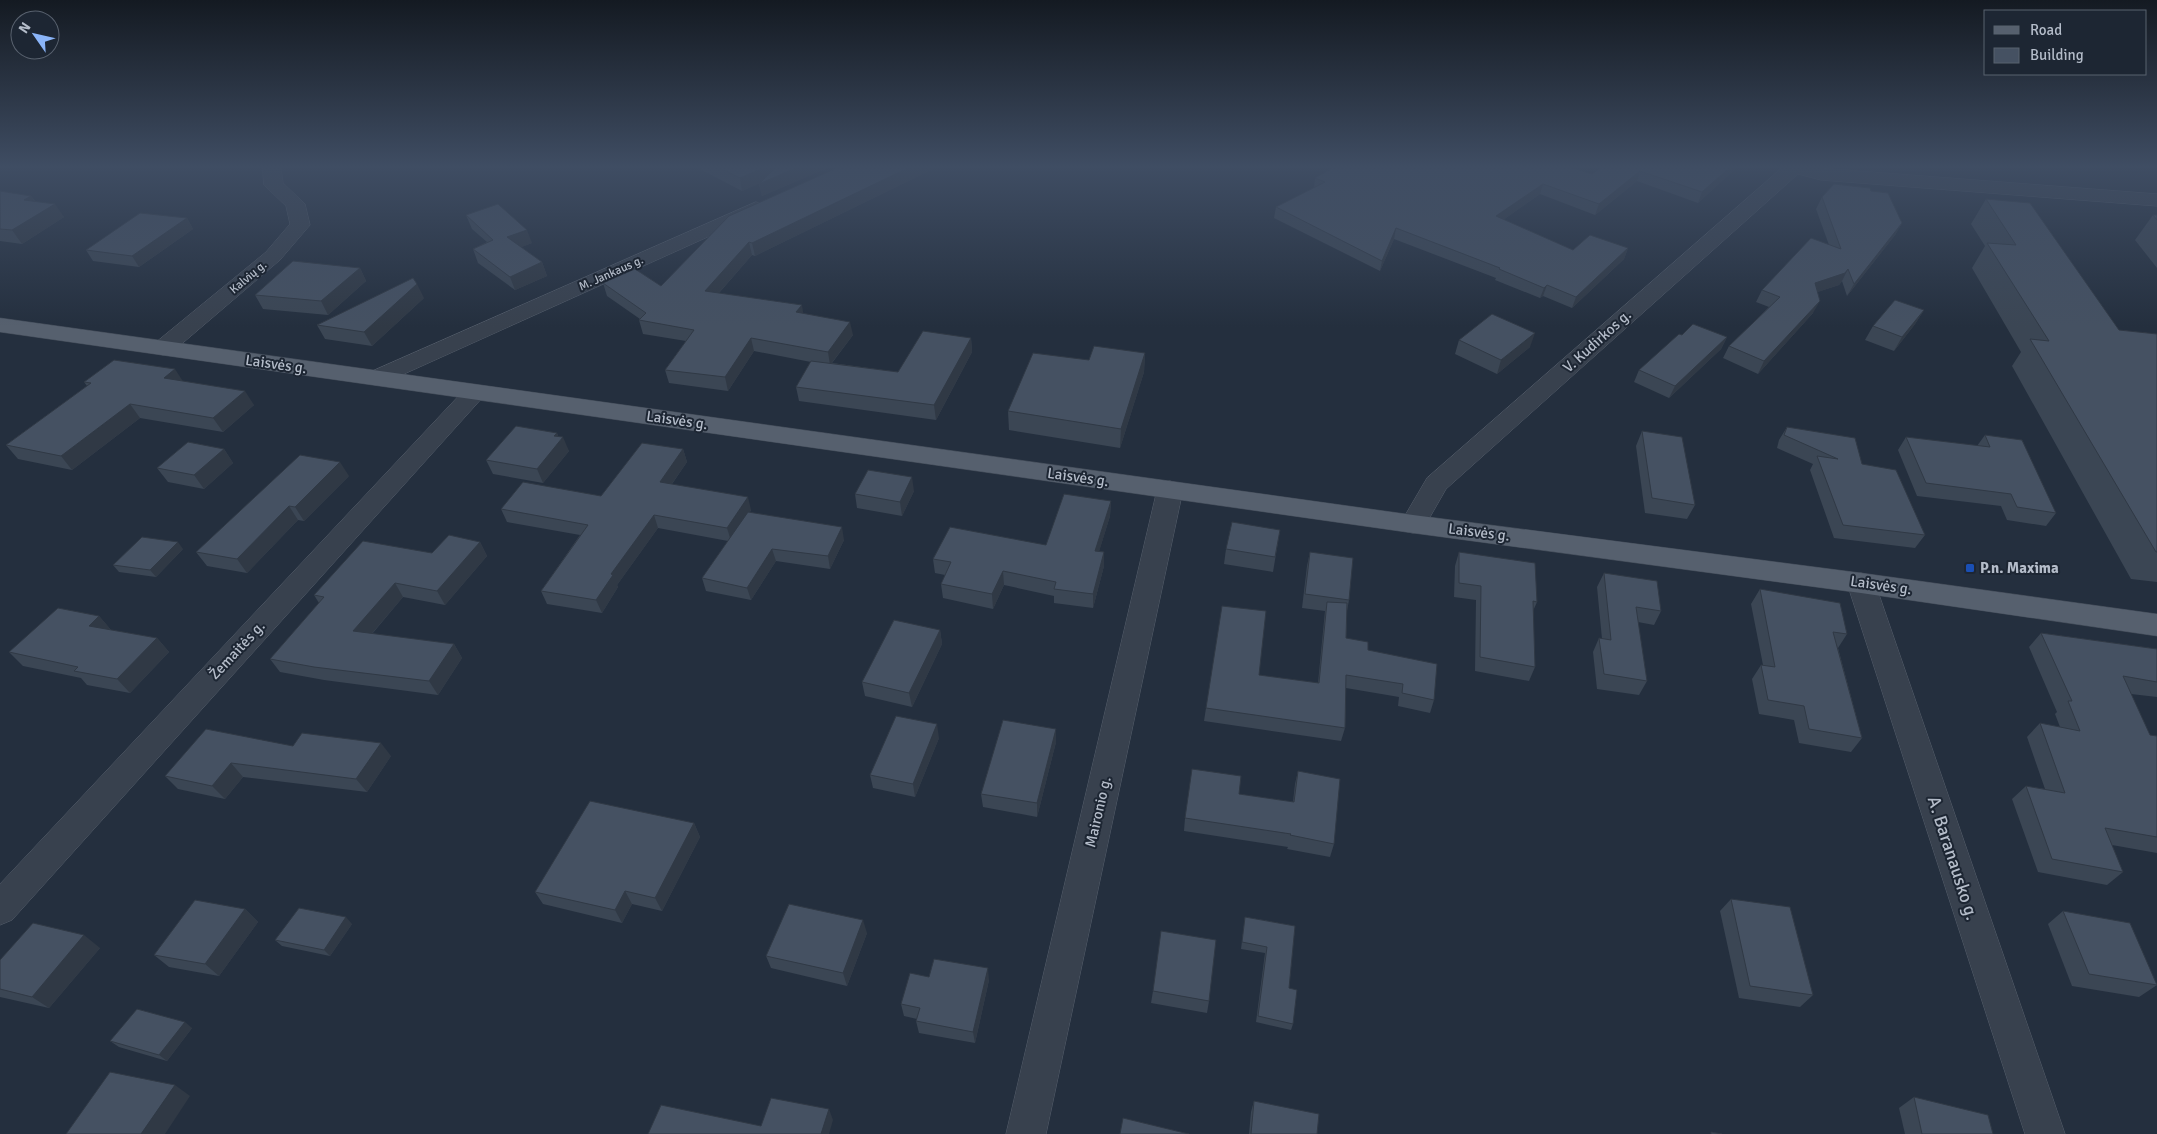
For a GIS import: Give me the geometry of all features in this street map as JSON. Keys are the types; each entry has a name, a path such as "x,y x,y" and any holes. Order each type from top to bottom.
{"main road":[{"name":"Laisvės g.","path":"0,325 1413,524 1861,583 2157,625"}],"street":[{"name":"Kalvių g.","path":"163,348 273,256 300,225 299,221"},
{"name":"M. Jankaus g.","path":"376,378 727,221"},
{"name":"V. Kudirkos g.","path":"1413,524 1436,484 1733,221"},
{"name":"Žemaitės g.","path":"0,909 475,392"},
{"name":"Maironio g.","path":"1026,1134 1170,490"},
{"name":"A. Baranausko g.","path":"1861,583 2045,1134"}],"building":[{"path":"0,221 27,221 12,230 0,229"},
{"path":"128,221 183,221 132,256 86,250"},
{"path":"472,221 517,221 527,230 507,237 542,262 510,277 473,249 493,240"},
{"path":"724,221 798,221 752,243 749,242 705,291 802,305 796,312 850,322 828,352 751,338 725,377 665,370 694,330 639,320 646,313 603,283 635,269 661,286"},
{"path":"1303,221 1507,221 1573,250 1590,235 1628,248 1576,297 1547,285 1544,288 1500,268 1396,228 1382,261"},
{"path":"1831,221 1901,221 1902,223 1854,284 1848,269 1845,273 1815,283 1820,301 1764,361 1729,346 1780,297 1762,290 1811,238 1841,249"},
{"path":"2000,221 2043,221 2119,330 2157,334 2157,552 2030,339 2049,341 1987,243 2016,245"},
{"path":"293,261 360,268 321,301 255,295"},
{"path":"413,278 417,284 364,332 317,325"},
{"path":"1895,300 1924,310 1902,337 1873,326"},
{"path":"1492,314 1535,333 1501,360 1459,340"},
{"path":"1693,324 1727,337 1675,386 1639,370 1679,334 1682,335"},
{"path":"923,331 971,338 934,405 796,387 811,361 898,372"},
{"path":"1094,346 1145,353 1121,429 1008,411 1033,353 1089,360"},
{"path":"114,360 175,369 164,378 245,391 213,418 130,404 61,456 6,445 91,383 84,382"},
{"path":"516,426 557,433 554,436 563,437 537,469 486,460"},
{"path":"1787,427 1855,438 1862,464 1896,470 1925,535 1843,525 1817,456 1838,459 1784,435"},
{"path":"1642,431 1682,437 1695,505 1652,498"},
{"path":"1985,435 2022,440 2056,513 2017,507 2011,494 1926,483 1906,437 1990,447"},
{"path":"188,442 224,449 194,475 157,468"},
{"path":"642,443 683,449 660,482 748,497 727,528 654,515 611,574 613,575 596,600 541,591 588,525 501,509 523,482 601,496"},
{"path":"300,455 340,462 295,507 289,506 237,559 196,552"},
{"path":"868,470 912,477 900,502 855,494"},
{"path":"1064,494 1111,501 1095,551 1104,552 1093,594 1054,589 1056,582 1003,571 992,594 941,584 951,562 933,559 950,527 1046,545"},
{"path":"748,512 842,527 828,556 772,549 747,588 702,578"},
{"path":"1232,522 1280,530 1275,557 1226,549"},
{"path":"449,535 480,542 437,591 395,583 353,631 454,644 429,681 314,667 270,659 324,597 314,595 363,541 432,553"},
{"path":"142,537 178,542 150,570 113,565"},
{"path":"1310,552 1353,558 1349,600 1305,594"},
{"path":"1459,552 1535,563 1537,602 1533,601 1535,667 1480,657 1481,586 1459,583"},
{"path":"1604,573 1657,581 1661,611 1636,607 1647,681 1604,674 1599,638 1611,640"},
{"path":"1760,589 1840,603 1847,634 1833,632 1862,738 1809,729 1804,706 1768,700 1761,665 1775,667"},
{"path":"1327,602 1347,603 1346,638 1368,642 1368,650 1437,664 1434,700 1402,693 1403,684 1346,675 1345,728 1206,708 1222,606 1266,611 1259,675 1319,683"},
{"path":"58,608 99,616 89,626 157,638 117,679 74,671 78,667 9,652"},
{"path":"894,620 940,630 909,693 862,682"},
{"path":"2041,633 2157,649 2157,682 2123,676 2150,735 2157,736 2157,837 2105,828 2123,872 2052,859 2026,786 2065,793 2040,723 2080,731 2068,701 2072,701"},
{"path":"896,716 937,724 913,784 870,775"},
{"path":"1003,720 1056,729 1037,803 981,794"},
{"path":"206,729 293,746 302,733 381,743 356,779 231,763 212,786 165,776"},
{"path":"1192,769 1241,776 1239,794 1294,802 1298,771 1340,779 1334,844 1291,834 1185,818"},
{"path":"590,801 694,823 655,898 625,891 615,910 535,892"},
{"path":"1731,899 1790,907 1813,995 1750,986"},
{"path":"195,900 245,909 205,964 154,955"},
{"path":"789,904 863,920 843,973 766,956"},
{"path":"299,908 346,917 324,950 275,940"},
{"path":"2063,911 2130,923 2157,985 2089,974"},
{"path":"1245,917 1295,926 1289,988 1297,990 1293,1024 1258,1016 1267,947 1242,942"},
{"path":"33,923 84,935 32,997 0,989 0,960"},
{"path":"1161,931 1216,940 1209,1001 1153,991"},
{"path":"934,959 988,968 973,1032 916,1021 920,1008 901,1004 910,973 929,977"},
{"path":"137,1009 185,1022 159,1055 110,1041"},
{"path":"110,1072 175,1085 141,1134 66,1134"},
{"path":"1914,1097 1988,1115 1993,1134 1922,1134"},
{"path":"771,1098 829,1109 821,1134 648,1134 661,1105 761,1126"},
{"path":"1254,1101 1319,1114 1317,1134 1251,1134"},
{"path":"1123,1118 1189,1134 1120,1134"}],"place":[{"name":"P.n. Maxima","path":"1970,568"}]}
